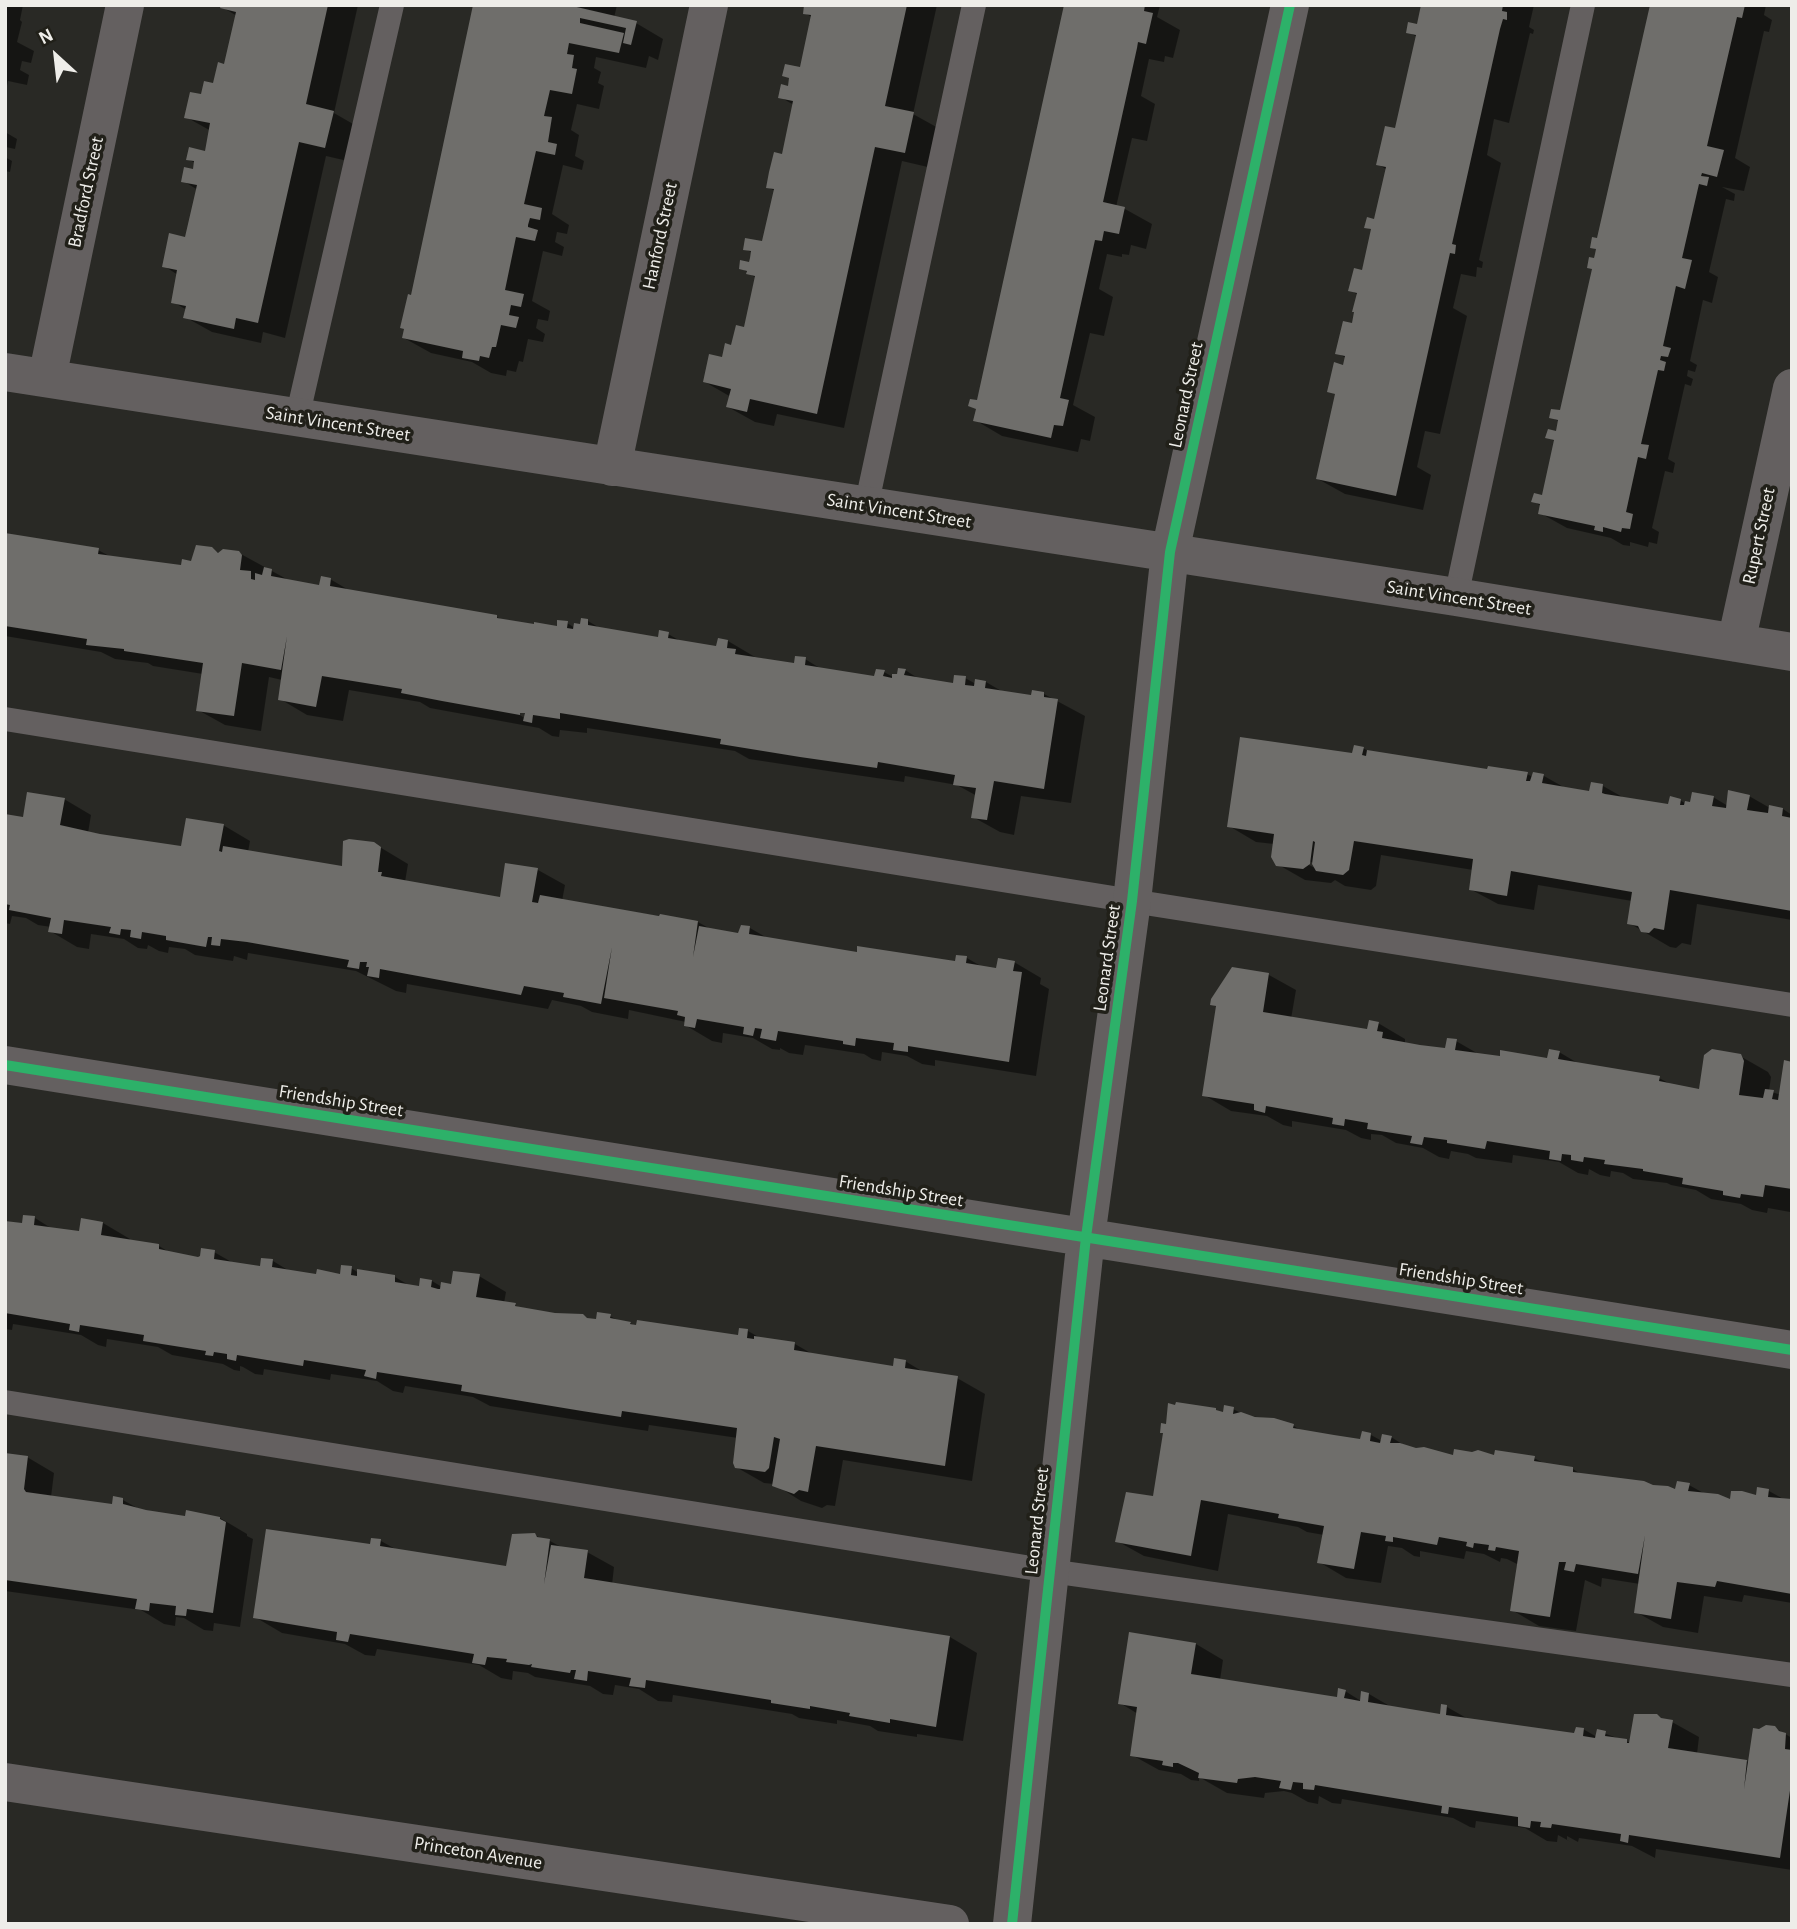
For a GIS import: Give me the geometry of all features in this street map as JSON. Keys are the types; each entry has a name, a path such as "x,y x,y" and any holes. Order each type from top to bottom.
{"street":[{"name":"Bradford Street","path":"47,378 125,5"},
{"name":"Hanford Street","path":"612,467 709,5"},
{"name":"Leonard Street","path":"1012,1924 1086,1237 1132,901 1170,552 1290,5"},
{"name":"Saint Vincent Street","path":"5,372 1170,552 1792,652"},
{"name":"Rupert Street","path":"1736,643 1792,388"},
{"name":"Friendship Street","path":"5,1065 1792,1350"},
{"name":"Princeton Avenue","path":"5,1782 950,1924"}],"lane":[{"path":"297,418 392,5"},
{"path":"866,507 974,5"},
{"path":"1456,597 1583,5"},
{"path":"5,719 1792,1005"},
{"path":"5,1402 1050,1571 1792,1675"}],"building":[{"path":"221,5 328,5 306,104 334,111 325,148 299,142 258,323 236,318 234,329 183,318 186,306 171,303 177,270 162,267 169,233 185,237 197,185 181,182 184,167 193,169 194,161 186,160 189,147 205,151 210,123 184,118 190,92 201,94 204,81 213,83 218,62 224,64 236,12 220,8"},
{"path":"473,5 568,5 637,21 631,45 623,43 626,28 580,18 580,23 624,33 619,53 569,43 567,54 574,55 572,68 577,69 572,94 550,90 544,116 552,117 548,142 557,144 555,155 536,151 524,204 542,208 540,220 530,218 528,225 538,230 535,241 516,237 505,290 524,294 521,307 511,305 509,315 519,317 516,328 501,325 496,347 492,347 489,358 480,356 479,361 462,358 463,351 402,338 404,329 400,328 408,294 411,295"},
{"path":"804,5 907,5 885,106 914,112 905,153 875,147 817,414 750,399 747,412 726,407 731,389 703,382 709,354 722,357 725,343 731,345 736,325 744,327 755,276 739,269 740,260 749,262 750,258 751,251 743,250 745,238 762,241 774,189 766,188 769,172 774,152 782,154 793,101 778,98 781,84 788,86 789,78 782,76 785,64 800,67 811,15 803,14"},
{"path":"1064,5 1145,5 1144,11 1153,13 1146,44 1138,42 1103,202 1125,207 1119,234 1104,231 1102,241 1095,240 1060,398 1069,400 1063,426 1054,425 1051,438 973,421 976,409 968,406 970,399 977,400"},
{"path":"1421,5 1503,5 1502,11 1507,12 1507,20 1503,19 1500,29 1452,244 1456,245 1455,254 1450,253 1396,496 1316,479 1335,394 1327,392 1334,362 1343,365 1345,356 1335,354 1343,321 1352,323 1354,312 1357,293 1348,291 1354,268 1362,270 1371,229 1364,228 1367,217 1374,219 1386,167 1376,165 1385,126 1395,128 1416,35 1406,33 1408,22 1417,24"},
{"path":"1650,5 1745,5 1742,18 1737,17 1707,146 1724,150 1717,177 1702,173 1701,176 1709,177 1707,186 1699,184 1682,258 1692,260 1685,289 1676,286 1663,346 1671,348 1668,357 1661,356 1660,360 1666,362 1664,371 1658,370 1641,444 1649,445 1646,459 1638,457 1626,512 1633,514 1630,529 1622,528 1621,532 1603,527 1603,532 1594,530 1595,526 1538,514 1540,504 1531,502 1534,493 1542,495 1554,440 1545,438 1548,429 1556,431 1558,420 1549,418 1551,409 1560,410 1592,269 1587,268 1589,257 1594,258 1596,249 1590,248 1592,237 1597,238"},
{"path":"5,533 99,548 98,554 181,565 182,559 191,561 196,545 212,547 218,553 223,549 239,551 242,555 240,570 251,571 251,579 255,580 255,573 262,575 264,567 272,569 271,576 319,585 321,576 331,578 330,586 534,624 557,626 557,620 568,621 567,628 573,629 574,623 580,624 581,618 588,619 588,625 658,637 659,630 669,632 668,638 716,646 718,638 728,640 727,648 736,649 735,654 794,663 795,656 806,657 805,665 874,676 876,669 885,670 883,676 892,678 892,674 897,674 898,668 906,669 904,675 953,683 954,675 966,676 965,685 974,686 975,679 986,681 985,688 1031,695 1032,690 1044,692 1044,697 1058,699 1044,789 994,781 987,820 971,818 976,788 953,785 955,775 878,762 877,768 800,757 720,744 721,739 560,713 560,719 533,715 532,723 523,721 525,713 520,715 442,701 401,693 402,689 322,676 316,707 278,700 287,636 281,670 242,663 234,716 196,711 203,663 86,645 87,639 5,626"},
{"path":"1240,737 1352,753 1354,745 1364,747 1362,755 1366,756 1367,750 1487,769 1488,766 1528,772 1526,781 1530,781 1533,772 1544,774 1542,783 1589,791 1591,782 1603,784 1602,793 1605,794 1668,804 1670,796 1681,799 1680,805 1684,805 1685,801 1690,802 1692,792 1714,796 1712,806 1726,808 1728,790 1750,795 1747,810 1768,813 1769,805 1783,808 1782,816 1792,818 1792,911 1670,890 1664,930 1654,928 1649,933 1641,932 1638,926 1627,924 1632,892 1511,871 1507,896 1469,890 1473,859 1354,841 1349,870 1343,875 1316,871 1312,864 1313,841 1310,864 1303,869 1276,866 1271,857 1274,834 1227,827"},
{"path":"27,792 65,798 60,825 100,834 181,846 186,818 224,824 219,851 222,852 223,846 342,866 343,841 349,839 374,842 381,847 378,872 382,872 381,876 500,897 505,863 538,868 532,902 538,903 540,895 698,921 693,957 699,926 738,933 741,925 750,926 749,934 857,952 857,946 955,961 956,955 967,956 966,963 996,968 998,958 1015,961 1013,971 1022,972 1009,1062 908,1046 908,1052 893,1050 894,1043 856,1038 855,1046 843,1044 843,1041 778,1031 776,1041 760,1038 762,1029 755,1028 753,1036 743,1034 744,1027 697,1019 695,1028 684,1026 685,1017 677,1015 678,1011 604,998 612,947 601,1004 563,997 564,993 524,986 521,995 380,969 379,978 367,976 367,962 360,962 359,969 347,967 349,960 247,942 221,939 220,946 211,945 212,937 208,937 206,947 166,940 166,936 142,932 141,939 130,937 131,930 121,929 120,935 109,933 111,927 64,920 62,934 48,932 51,918 9,910 10,905 5,904 5,814 23,817"},
{"path":"1232,967 1269,973 1263,1012 1367,1029 1369,1020 1379,1022 1377,1031 1383,1032 1382,1038 1420,1045 1445,1048 1447,1038 1457,1039 1455,1050 1500,1056 1500,1050 1547,1058 1549,1049 1560,1051 1558,1059 1660,1076 1659,1081 1699,1089 1704,1055 1712,1049 1741,1054 1744,1061 1739,1095 1763,1098 1765,1089 1774,1090 1772,1099 1778,1100 1784,1060 1792,1062 1792,1189 1765,1185 1763,1197 1741,1194 1740,1198 1723,1195 1723,1191 1682,1184 1683,1178 1604,1164 1605,1160 1584,1157 1583,1162 1571,1160 1571,1155 1562,1154 1561,1161 1549,1159 1550,1151 1487,1141 1485,1149 1424,1137 1422,1145 1410,1143 1412,1136 1367,1129 1368,1123 1345,1119 1344,1126 1332,1124 1333,1118 1266,1106 1265,1113 1254,1110 1254,1104 1202,1096 1216,1006 1210,1005 1211,999"},
{"path":"23,1215 35,1216 34,1225 79,1231 81,1218 103,1222 101,1235 159,1244 159,1249 198,1257 201,1248 215,1250 214,1259 260,1266 261,1258 273,1259 272,1267 316,1274 317,1269 340,1274 341,1265 352,1266 351,1275 357,1276 357,1269 395,1275 395,1282 419,1286 420,1278 432,1280 431,1287 440,1289 441,1282 451,1284 453,1271 480,1274 476,1297 516,1303 515,1306 555,1313 583,1314 587,1318 596,1319 597,1312 611,1314 610,1318 636,1325 637,1320 738,1335 739,1328 748,1329 747,1338 754,1339 754,1336 795,1342 794,1350 893,1366 894,1358 906,1360 905,1368 958,1376 945,1466 816,1446 808,1492 799,1490 794,1494 772,1486 780,1439 774,1437 769,1468 765,1472 735,1468 733,1463 737,1428 622,1411 621,1417 582,1411 461,1391 462,1385 377,1372 376,1379 364,1376 366,1370 304,1360 303,1366 237,1355 236,1361 227,1359 227,1354 214,1352 213,1356 205,1355 206,1351 143,1341 144,1335 80,1325 79,1332 69,1330 70,1324 5,1313 5,1221 22,1223"},
{"path":"1176,1402 1216,1408 1223,1412 1224,1405 1234,1407 1233,1414 1241,1412 1255,1417 1274,1418 1294,1424 1293,1428 1334,1435 1360,1439 1362,1431 1371,1433 1370,1441 1380,1443 1382,1434 1392,1436 1390,1443 1424,1447 1453,1455 1454,1449 1472,1452 1478,1450 1494,1455 1495,1450 1535,1456 1534,1461 1573,1467 1573,1472 1644,1481 1675,1489 1677,1481 1690,1483 1688,1491 1718,1494 1730,1499 1731,1491 1756,1495 1757,1487 1769,1489 1768,1497 1792,1499 1792,1594 1717,1581 1715,1587 1677,1582 1671,1619 1634,1613 1645,1535 1638,1574 1576,1564 1574,1572 1564,1570 1566,1562 1559,1562 1550,1617 1510,1611 1519,1551 1496,1547 1495,1551 1488,1550 1489,1545 1474,1543 1473,1548 1466,1546 1467,1542 1439,1537 1437,1545 1393,1537 1393,1542 1385,1541 1386,1536 1361,1532 1354,1569 1317,1563 1324,1526 1278,1518 1279,1514 1201,1500 1191,1556 1115,1542 1126,1492 1153,1496 1163,1433 1160,1433 1161,1423 1166,1424 1168,1403 1175,1405"},
{"path":"5,1453 28,1456 24,1489 26,1492 112,1504 113,1496 123,1498 123,1504 146,1510 185,1516 186,1510 220,1517 226,1522 213,1613 187,1609 186,1616 175,1615 176,1606 150,1603 149,1611 135,1609 137,1599 5,1580"},
{"path":"266,1529 370,1544 371,1538 381,1539 380,1546 506,1566 512,1534 535,1533 537,1537 550,1539 544,1584 551,1545 588,1550 584,1578 950,1636 936,1727 890,1719 890,1723 849,1716 850,1713 771,1703 771,1700 646,1680 645,1688 629,1686 631,1678 588,1671 587,1681 574,1679 576,1670 571,1670 570,1673 531,1667 532,1664 506,1662 507,1659 487,1657 485,1665 472,1663 474,1654 350,1634 348,1642 336,1640 337,1632 253,1618"},
{"path":"1129,1632 1196,1643 1191,1674 1337,1697 1338,1688 1346,1690 1344,1698 1360,1701 1361,1691 1369,1693 1368,1702 1440,1714 1441,1704 1447,1705 1446,1715 1574,1733 1576,1727 1584,1728 1583,1736 1595,1738 1597,1729 1606,1731 1605,1736 1627,1739 1629,1743 1634,1714 1657,1714 1661,1718 1673,1720 1668,1748 1747,1760 1744,1789 1753,1728 1775,1726 1786,1733 1785,1749 1792,1750 1792,1777 1780,1858 1629,1835 1628,1843 1620,1841 1621,1834 1552,1824 1551,1828 1540,1827 1541,1822 1531,1821 1530,1828 1518,1826 1518,1817 1449,1807 1448,1814 1441,1813 1442,1806 1315,1785 1314,1790 1303,1789 1303,1783 1293,1782 1291,1790 1279,1788 1281,1781 1255,1777 1238,1779 1237,1783 1198,1778 1199,1773 1178,1763 1173,1763 1173,1767 1162,1765 1163,1761 1130,1756 1137,1707 1118,1704"}],"cycle path":[{"path":"1012,1924 1086,1237 1132,901 1170,552 1290,5"},
{"path":"5,1065 1792,1350"}]}
